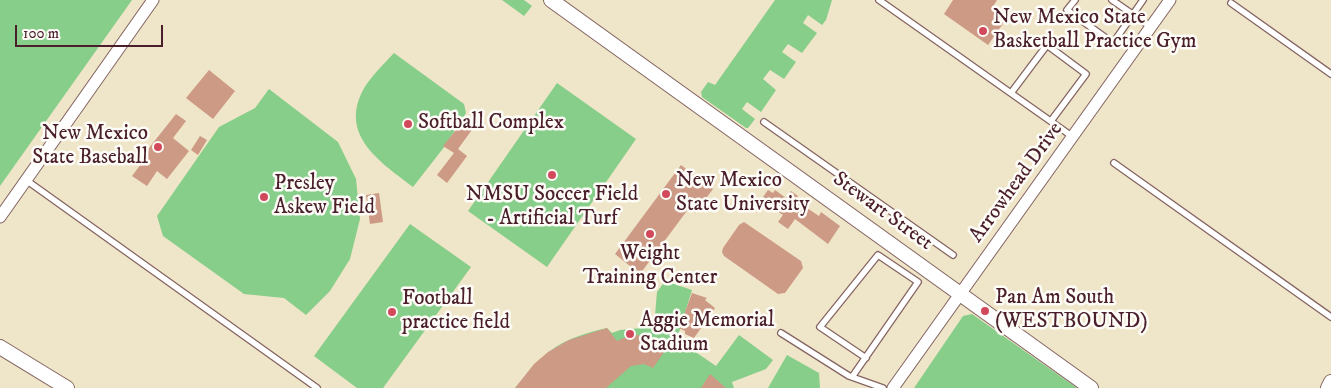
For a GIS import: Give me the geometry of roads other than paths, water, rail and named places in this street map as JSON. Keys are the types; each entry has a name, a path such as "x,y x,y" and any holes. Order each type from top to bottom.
{"street":[{"path":"0,217 153,0"},
{"name":"Stewart Street","path":"551,0 1091,388"},
{"name":"Arrowhead Drive","path":"893,388 1170,0"},
{"path":"0,347 67,388"},
{"path":"1328,388 1331,382"}],"lane":[{"path":"879,0 1073,137"},
{"path":"1075,0 1067,10 1113,44 1143,0"},
{"path":"1112,0 1151,27"},
{"path":"1230,3 1331,74"},
{"path":"1010,93 1046,45 1086,74 1051,121"},
{"path":"764,122 952,255"},
{"path":"1114,164 1331,317"},
{"path":"26,179 317,388"},
{"path":"852,377 866,358 918,282 878,255 820,327 866,358"},
{"path":"781,333 852,377 883,388"}],"place":[{"name":"New Mexico State Basketball Practice Gym","path":"983,31"},
{"name":"Softball Complex","path":"408,124"},
{"name":"New Mexico State Baseball","path":"158,147"},
{"name":"NMSU Soccer Field - Artificial Turf","path":"552,175"},
{"name":"New Mexico State University","path":"666,194"},
{"name":"Presley Askew Field","path":"264,197"},
{"name":"Weight Training Center","path":"650,234"},
{"name":"Pan Am South (WESTBOUND)","path":"985,311"},
{"name":"Football practice field","path":"392,312"},
{"name":"Aggie Memorial Stadium","path":"630,334"}]}
